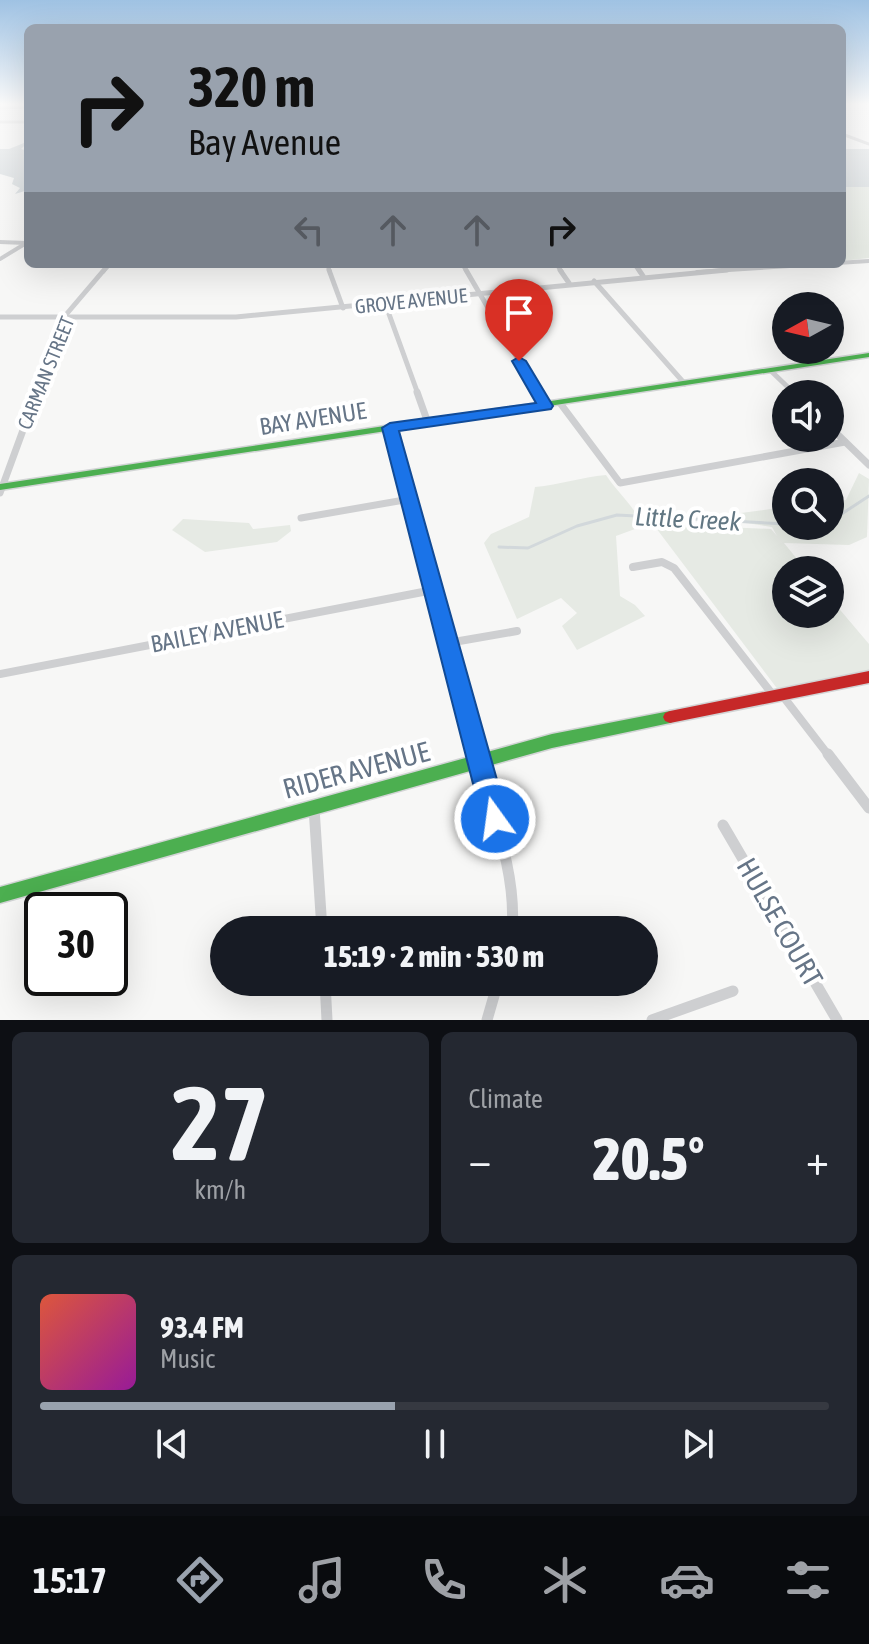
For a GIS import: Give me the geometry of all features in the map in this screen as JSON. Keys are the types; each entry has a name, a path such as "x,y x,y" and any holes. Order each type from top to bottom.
{"street":[{"path":"0,242 24,243"},
{"path":"0,259 24,245"},
{"name":"GROVE AVENUE","path":"846,263 869,261"},
{"name":"CARMAN STREET","path":"1,489 64,317 107,268"},
{"path":"328,268 343,308"},
{"path":"464,268 545,406"},
{"path":"559,268 569,283"},
{"path":"637,268 643,276"},
{"name":"GROVE AVENUE","path":"0,317 209,319 643,276 786,268"},
{"path":"594,281 685,384"},
{"path":"385,303 428,423"},
{"name":"BAY AVENUE","path":"1,489 869,355"},
{"path":"770,370 780,380"},
{"path":"560,403 620,483 845,442 869,465"},
{"path":"390,428 481,761 509,878 513,916"},
{"path":"301,518 410,499"},
{"path":"633,567 662,562 674,568 869,808"},
{"name":"BAILEY AVENUE","path":"0,674 433,590"},
{"path":"448,643 517,631"},
{"name":"RIDER AVENUE","path":"0,895 552,741 869,677"},
{"path":"314,806 321,916"},
{"name":"HULSE COURT","path":"723,825 837,1020"},
{"path":"652,1020 733,991"},
{"path":"326,996 327,1020"},
{"path":"487,1020 494,996"}],"shaded area":[{"path":"0,153 24,153 24,191 15,194 20,188 12,184 14,178 0,174"},
{"path":"846,153 869,153 869,187 846,187"},
{"path":"846,187 869,187 869,258 846,261"},
{"path":"859,473 869,479 867,537 849,545 784,543 795,556 772,556 772,628 844,628 844,615 869,644 869,672 779,691 653,524 771,529 772,540 844,540 846,500"},
{"path":"606,475 643,526 616,536 620,596 645,616 577,650 562,626 577,613 561,598 517,619 484,543 491,534 529,517 535,487"},
{"path":"772,509 772,527 710,517"},
{"path":"183,519 249,523 253,529 290,525 291,531 277,542 205,552 172,530"}],"waterway":[{"name":"Little Creek","path":"844,512 869,496"},
{"name":"Little Creek","path":"499,547 528,548 577,526 617,515 772,523"}],"traffic: fast":[{"path":"0,487 869,355"},
{"path":"0,895 552,741 670,717"}],"traffic: jam":[{"path":"670,717 869,677"}],"route":[{"path":"495,819 390,428 545,406 519,361"}]}
